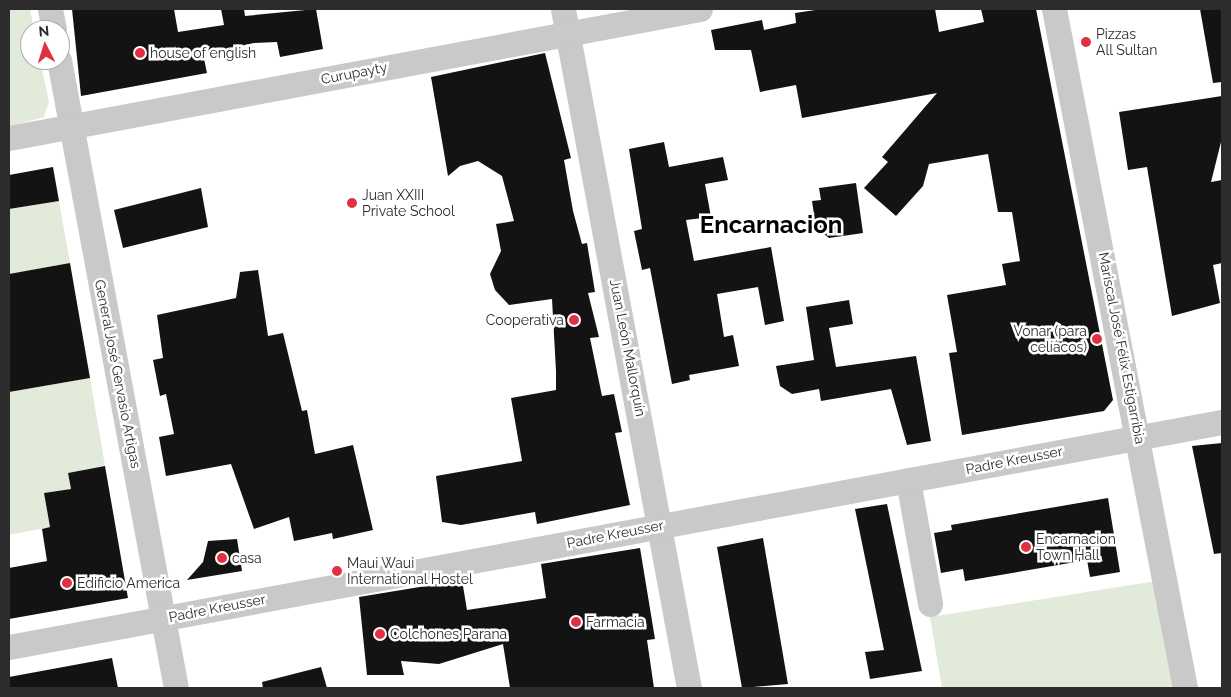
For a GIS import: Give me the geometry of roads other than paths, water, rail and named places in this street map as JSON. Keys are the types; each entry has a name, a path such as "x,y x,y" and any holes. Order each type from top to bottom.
{"street":[{"name":"Juan León Mallorquín","path":"563,9 662,526 689,688"},
{"name":"Curupayty","path":"9,138 700,9"},
{"name":"Mariscal José Félix Estigarribia","path":"1054,9 1140,437 1185,688"},
{"name":"General José Gervasio Artigas","path":"61,70 176,688"},
{"name":"Padre Kreusser","path":"9,647 1222,422"},
{"path":"908,480 930,604"}],"place":[{"name":"Pizzas All Sultan","path":"1086,42"},
{"name":"house of english","path":"140,53"},
{"name":"Juan XXIII Private School","path":"352,203"},
{"name":"Cooperativa","path":"574,320"},
{"name":"Vonar (para celíacos)","path":"1097,339"},
{"name":"Encarnacion Town Hall","path":"1026,547"},
{"name":"casa","path":"222,558"},
{"name":"Maui Waui International Hostel","path":"337,571"},
{"name":"Edificio America","path":"67,583"},
{"name":"Farmacia","path":"576,622"},
{"name":"Colchones Parana","path":"380,634"}],"district":[{"name":"Encarnacion","path":"771,225"}]}
